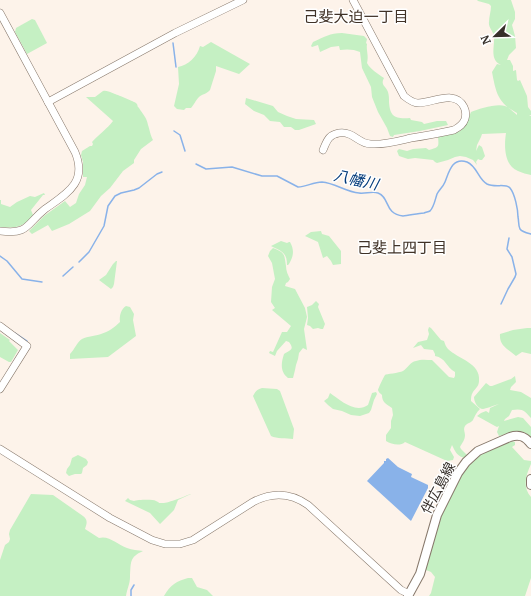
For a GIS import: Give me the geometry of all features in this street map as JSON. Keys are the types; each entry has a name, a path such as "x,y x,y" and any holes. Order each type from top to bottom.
{"main road":[{"name":"伴広島線","path":"409,595 420,572 437,515 462,468 472,456 482,449 513,436 522,436 531,444"},
{"path":"531,479 531,485"}],"street":[{"path":"48,102 175,33 243,0"},
{"path":"323,150 330,136 345,132 368,144 387,143 454,130 462,124 465,117 464,106 454,98 446,97 417,103 404,96 353,0"},
{"path":"0,13 76,156 79,172 77,180 67,193 43,211 26,227 16,232 0,231"},
{"path":"0,326 27,346 0,389"},
{"path":"0,450 110,518 155,542 165,544 180,544 193,540 263,497 281,495 294,497 308,505 401,590 409,595"}],"green space":[{"path":"477,0 511,0 515,12 515,19 512,25 516,48 509,55 507,60 510,60 513,66 513,71 516,70 517,80 520,80 527,96 528,107 531,111 531,115 529,115 531,116 531,175 518,171 510,164 505,149 506,133 482,134 476,151 479,145 482,147 485,156 482,160 478,159 476,162 477,165 473,160 460,156 437,163 433,160 415,158 408,159 399,156 397,151 399,149 407,151 426,148 429,150 435,148 438,146 438,137 460,131 465,125 471,112 483,108 502,105 517,115 517,113 502,101 497,92 492,72 497,64 501,65 495,60 493,52 494,36 489,24 491,6"},
{"path":"32,19 35,20 47,43 27,54 15,32 16,28"},
{"path":"342,33 364,36 367,39 367,63 384,78 383,84 388,92 391,111 394,116 410,118 411,120 422,122 424,124 437,121 446,121 448,125 394,135 393,137 390,136 372,97 371,87 362,68 360,52 355,50 340,50 339,46 331,47 320,52 318,45 311,46 313,42 324,37"},
{"path":"211,42 250,64 239,74 216,66 216,71 210,90 199,97 191,108 186,108 184,110 177,109 174,106 179,84 178,67 192,60 197,54 200,46 203,47"},
{"path":"103,91 126,98 136,103 147,120 153,140 141,149 134,160 134,163 123,171 90,211 69,224 52,231 48,225 32,234 29,231 44,216 65,201 70,207 76,203 79,194 85,185 87,177 83,177 82,151 92,146 92,142 113,121 86,97 95,97"},
{"path":"246,98 273,106 278,112 296,119 314,120 316,124 299,130 295,130 291,127 284,127 280,122 270,121 264,115 254,111 245,104"},
{"path":"44,193 45,195 43,195 31,210 33,215 26,222 22,225 14,227 0,227 0,200 1,204 10,207 30,196 35,197"},
{"path":"321,231 322,234 329,236 341,251 341,264 333,265 327,256 323,258 318,242 305,236 311,232"},
{"path":"281,241 287,243 290,242 293,248 292,256 288,265 284,254 271,246"},
{"path":"273,248 280,251 285,258 290,279 285,286 295,289 305,308 307,317 304,329 307,350 303,348 299,353 293,378 288,378 285,376 282,370 284,354 292,348 289,342 286,341 277,351 275,356 269,353 270,351 273,352 282,332 287,332 291,326 272,310 275,308 271,302 272,287 275,279 272,263 268,256"},
{"path":"116,261 114,284 111,289 99,280 106,275"},
{"path":"316,301 319,304 318,307 325,324 323,329 313,329 307,325 307,307"},
{"path":"126,306 130,307 134,314 133,320 136,336 108,357 70,359 70,354 82,339 104,333 118,324 120,322 120,315"},
{"path":"429,327 441,340 444,341 452,353 473,366 479,375 479,383 472,394 471,401 480,409 472,421 465,426 465,435 460,447 467,455 466,458 458,455 452,445 450,450 454,457 453,460 447,461 405,442 396,444 386,441 386,435 391,428 393,415 392,408 386,404 378,390 385,375 403,371 414,362 420,360 432,360 449,377 454,378 455,376 455,372 442,359 435,356 433,350 424,349 421,345 413,348 418,342 427,340"},
{"path":"531,328 531,354 522,352 516,356 501,342 500,334"},
{"path":"0,333 10,340 9,341 18,350 11,362 0,357"},
{"path":"515,376 516,382 510,390 521,392 531,398 531,418 523,411 516,409 512,410 504,421 518,417 523,418 531,427 531,437 519,431 499,436 497,432 499,426 497,427 477,416 486,411 489,413 490,408 499,404 483,409 479,408 477,405 474,397 486,383 492,386"},
{"path":"262,388 277,389 280,391 294,429 293,439 271,436 253,396 256,391"},
{"path":"376,392 377,394 369,413 360,416 351,415 333,409 324,401 328,398 330,393 348,405 358,408 368,405 372,393"},
{"path":"511,441 515,442 515,445 512,447 524,460 531,461 526,477 526,489 531,497 531,578 525,596 429,596 435,577 431,572 426,570 425,567 439,517 457,478 475,457 487,450"},
{"path":"78,455 86,459 88,462 87,465 83,468 81,474 69,476 66,473 67,469 72,458"},
{"path":"31,494 53,495 85,517 87,522 85,529 99,538 103,537 124,547 143,551 138,553 133,558 130,568 130,582 126,596 0,596 0,560 5,545 10,539 10,530"},
{"path":"190,494 178,500 174,510 160,524 150,513 125,501 128,498 134,501 151,500 164,503"},
{"path":"188,578 192,578 197,587 207,590 213,596 164,596 174,584"}],"water":[{"path":"388,458 398,467 412,474 411,477 428,485 428,488 411,521 367,481"}],"waterway":[{"path":"173,43 176,67"},
{"path":"174,131 180,135 185,151"},
{"name":"八幡川","path":"196,164 206,169 232,167 262,176 277,176 298,187 322,182 354,192 378,193 382,195 393,212 397,215 403,216 430,211 452,166 458,162 467,162 473,166 481,179 487,184 493,186 506,186 510,188 516,202 520,229 523,232 531,234"},
{"name":"八幡川","path":"79,262 89,252 104,226 108,206 115,196 139,188 157,174 162,172"},
{"path":"501,304 516,274 512,257 507,249 509,238"},
{"name":"八幡川","path":"0,256 7,261 22,279 42,282"},
{"name":"八幡川","path":"63,276 73,267"},
{"path":"15,333 27,341"},
{"path":"131,596 131,590 134,585"}],"district":[{"name":"己斐大迫一丁目","path":"356,17"},
{"name":"己斐上四丁目","path":"402,248"}]}
